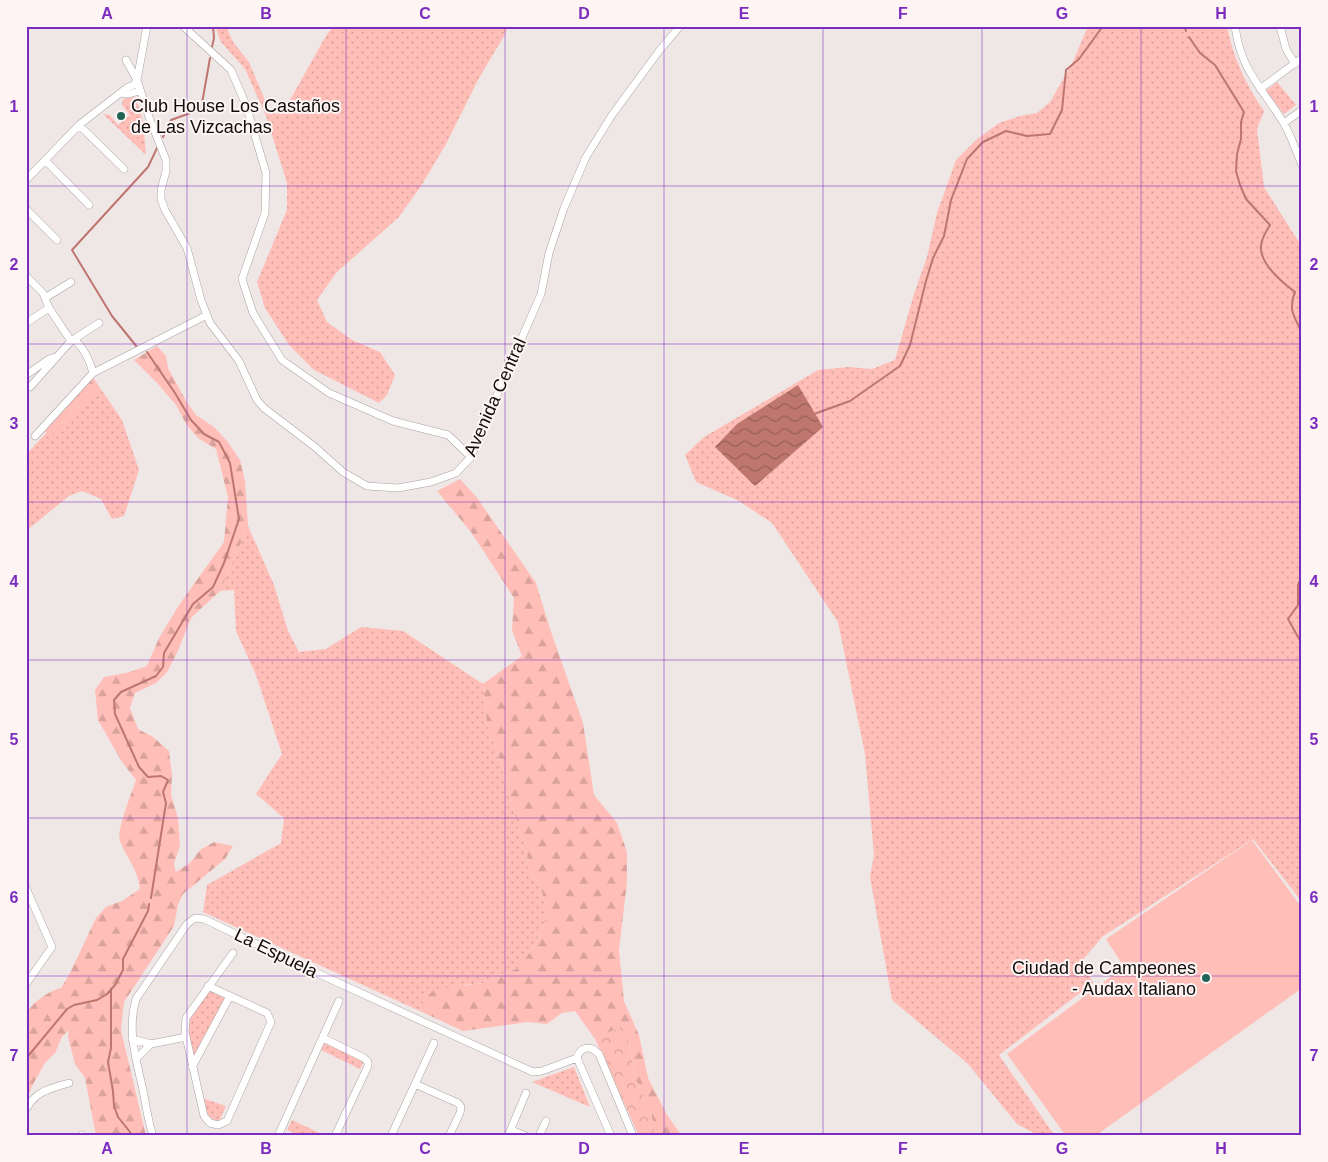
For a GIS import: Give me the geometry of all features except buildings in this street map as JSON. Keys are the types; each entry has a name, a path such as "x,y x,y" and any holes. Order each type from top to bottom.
{"street":[{"path":"26,180 79,125 121,93 134,86 137,80 147,26"},
{"path":"183,26 231,70 248,113 266,173 265,212 242,279 252,313 282,360 329,393 393,421 448,435 472,457"},
{"name":"Avenida Central","path":"126,60 137,80 166,160 166,171 161,190 161,199 165,210 187,248 210,323 239,360 255,396 264,408 315,447 343,472 367,486 398,488 431,482 456,473 472,457 541,294 549,253 564,208 586,157 612,115 680,26"},
{"path":"1235,26 1238,47 1243,60 1260,89 1284,123 1301,162"},
{"path":"1280,26 1286,49 1295,64"},
{"path":"1260,89 1302,58"},
{"path":"121,93 140,92"},
{"path":"1284,123 1302,110"},
{"path":"79,125 124,169"},
{"path":"45,160 89,205"},
{"path":"26,210 57,240"},
{"path":"26,276 39,288 49,308 71,341 76,341 82,348 90,361 94,373"},
{"path":"45,298 71,282"},
{"path":"26,323 49,308"},
{"path":"35,436 94,373 207,316"},
{"path":"30,387 71,341 98,323"},
{"path":"26,375 49,359 58,356"},
{"path":"26,984 52,947 27,893"},
{"name":"La Espuela","path":"153,1136 132,1040 132,1015 136,999 186,924 192,919 201,918 533,1072 542,1071 577,1058"},
{"path":"208,986 267,1013 271,1022 231,1112 224,1123 218,1125 212,1125 205,1119 186,1037 186,1018 208,986 233,953"},
{"path":"192,1066 230,996"},
{"path":"280,1135 339,1001"},
{"path":"132,1040 151,1044 186,1037"},
{"path":"322,1038 364,1058 368,1062 368,1066 335,1136"},
{"path":"392,1136 434,1043"},
{"path":"136,1060 151,1044"},
{"path":"611,1136 577,1058 579,1052 585,1048 593,1049 597,1052 633,1136"},
{"path":"26,1109 32,1099 40,1093 69,1083"},
{"path":"415,1084 458,1102 461,1107 449,1136"},
{"path":"526,1093 509,1133 526,1136"},
{"path":"539,1136 546,1121"}],"green space":[{"path":"215,26 226,26 233,42 249,62 270,112 277,114 290,100 327,34 334,26 508,26 446,144 423,183 399,217 337,272 317,300 327,322 352,340 380,352 395,375 387,395 379,403 314,370 289,345 265,308 257,282 287,210 287,183 266,116 245,69 221,42"},
{"path":"1088,26 1227,26 1241,71 1264,111 1257,129 1264,187 1302,247 1302,623 1298,628 1302,634 1302,902 1253,839 1102,937 1082,961 1093,983 999,1055 1055,1136 1040,1136 1017,1124 968,1064 892,1000 870,877 874,855 865,754 838,622 772,523 739,501 696,482 685,455 704,437 818,370 848,367 872,369 895,360 927,257 937,213 956,160 976,140 999,123 1037,113 1050,102 1072,64"},
{"path":"1277,82 1296,105 1284,114 1266,91"},
{"path":"136,97 143,122 146,155 103,114 110,115 118,125 130,115 122,105 123,99"},
{"path":"140,119 143,137 132,138 129,121"},
{"path":"157,346 166,356 168,368 196,415 214,427 227,441 240,460 245,481 248,526 220,591 191,618 167,672 156,683 135,693 130,708 138,729 153,737 169,751 172,775 171,795 178,818 180,845 174,864 176,872 190,863 200,850 214,842 233,846 225,859 183,894 178,905 174,926 124,1002 121,1030 146,1136 96,1136 85,1078 75,1064 68,1037 69,1030 62,1037 55,1053 45,1063 32,1086 26,1102 26,1014 41,998 61,988 96,918 106,907 122,901 140,889 137,876 119,836 122,820 136,780 122,762 98,720 95,690 104,677 126,673 147,666 159,638 179,605 224,542 228,497 216,449 198,438 186,424 176,405 134,360"},
{"path":"93,377 100,388 49,437 44,429"},
{"path":"100,388 122,420 139,470 124,516 112,519 101,499 82,491 69,496 26,531 26,455 46,433 49,436"},
{"path":"460,479 478,499 536,583 583,723 594,795 617,823 627,852 627,882 619,950 624,1001 639,1035 648,1078 667,1115 682,1136 655,1136 651,1112 634,1076 630,1045 623,1026 595,1039 575,1011 562,1013 547,1024 528,1022 463,1031 422,1012 424,999 434,990 483,983 518,968 535,946 547,916 542,891 528,866 527,849 519,828 498,754 487,725 483,684 522,656 512,630 514,598 471,532 437,491"},
{"path":"248,526 274,585 288,631 299,652 326,649 361,627 403,631 483,684 487,725 498,754 519,828 527,849 528,866 542,891 547,916 535,946 518,968 483,983 465,985 424,999 422,1012 203,912 207,885 281,843 284,818 256,794 282,754 256,675 236,631 234,590 220,591"},
{"name":"Ciudad de Campeones - Audax Italiano","path":"1252,840 1302,908 1302,988 1095,1136 1066,1136 1007,1054 1124,967 1106,939"},
{"path":"210,990 226,997 194,1055 189,1033 190,1020"},
{"path":"623,1026 630,1045 634,1076 651,1112 655,1136 639,1136 595,1039"},
{"path":"325,1043 364,1061 360,1069 321,1050"},
{"path":"574,1067 590,1107 532,1082"},
{"path":"202,1098 226,1106 219,1121 209,1116 205,1110"},
{"path":"292,1120 326,1136 301,1136 287,1130"}],"water":[{"path":"798,385 823,427 755,486 715,447 737,424"}],"waterway":[{"path":"212,47 214,38 213,26"},
{"path":"814,414 850,401 900,366 910,345 933,258 944,236 951,200 967,159 983,142 1006,131 1027,136 1050,134 1062,110 1066,70 1079,59 1103,26"},
{"path":"1184,26 1186,31"},
{"path":"1189,37 1200,53 1215,65 1244,112 1241,122 1241,139 1237,154 1236,171 1246,199 1270,225 1262,241 1262,254 1273,273 1295,292 1292,308 1294,317 1302,332"},
{"path":"163,137 171,120 201,109 210,58"},
{"path":"137,347 112,316 72,250 148,167 157,148"},
{"path":"147,352 191,420 204,434 219,442 230,463 239,519 224,563 213,587 193,604 164,653 163,667 156,676 121,692 114,700 115,714 139,767 148,777 161,776 168,780 163,792 166,803 151,898"},
{"path":"1302,575 1298,585 1298,605 1288,619 1302,644"},
{"path":"26,1060 67,1009 74,1005 97,1000 107,994 115,985 123,970 123,959 148,911 149,904"},
{"path":"111,989 111,1048 108,1062 114,1106 118,1117 131,1136"}],"place":[{"name":"Club House Los Castaños de Las Vizcachas","path":"121,116"},
{"name":"Ciudad de Campeones - Audax Italiano","path":"1206,978"}]}
